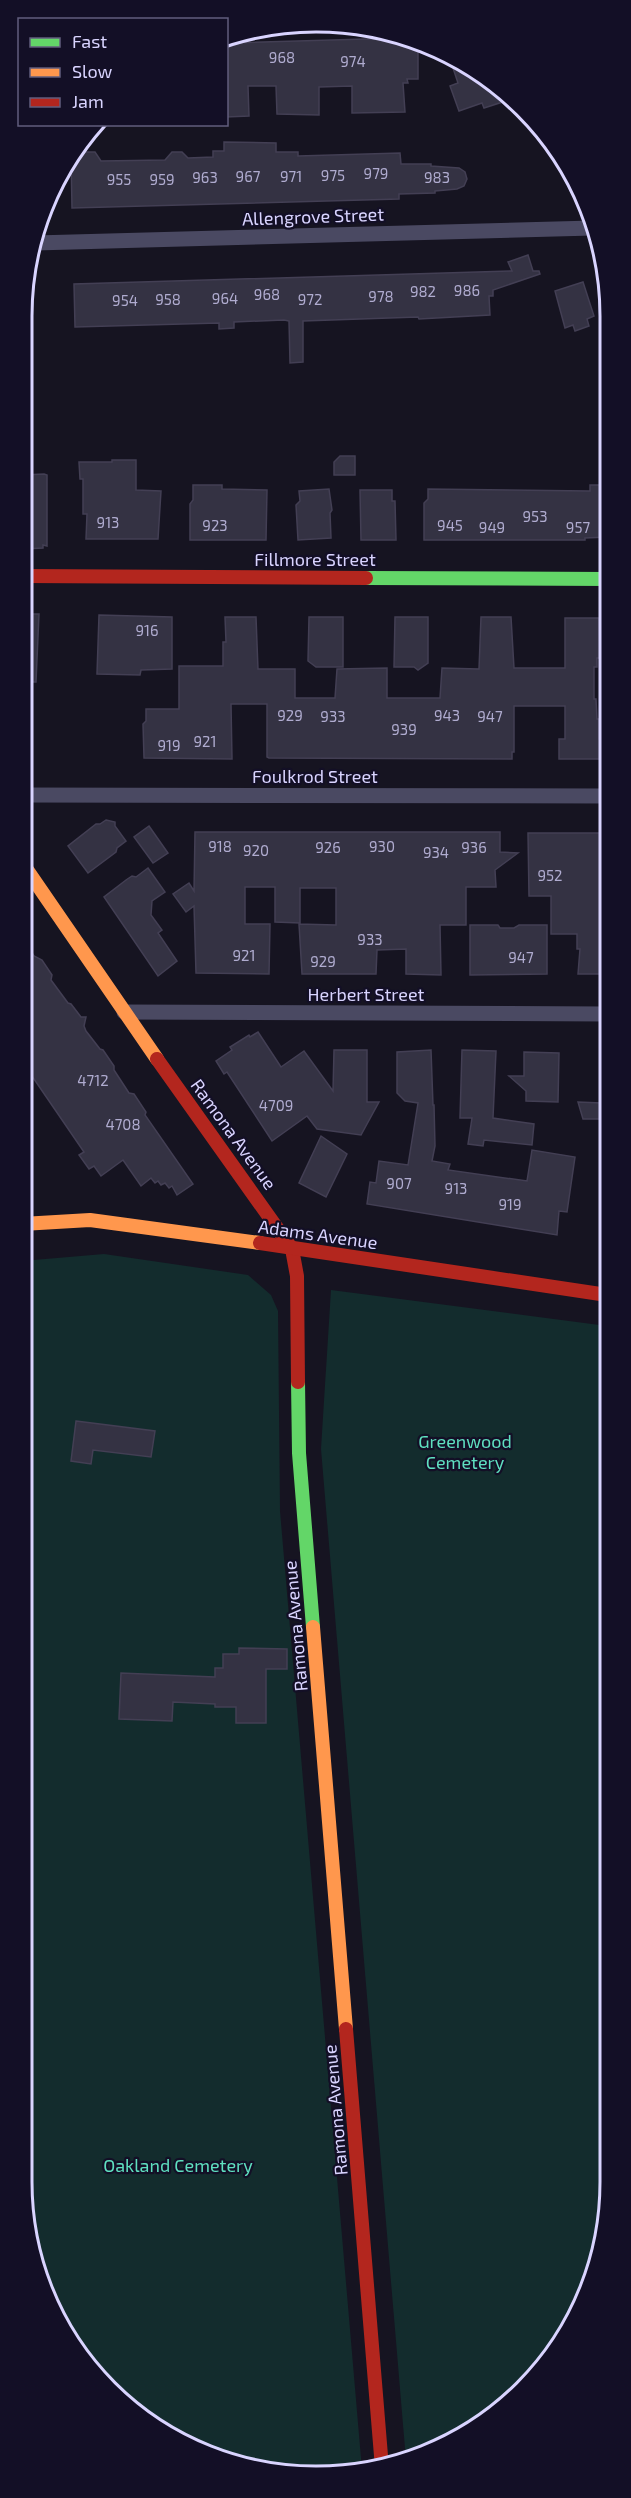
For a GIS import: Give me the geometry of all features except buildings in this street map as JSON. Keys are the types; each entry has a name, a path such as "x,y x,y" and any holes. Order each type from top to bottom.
{"street":[{"name":"Allengrove Street","path":"41,243 585,228"},
{"name":"Fillmore Street","path":"32,576 600,579"},
{"name":"Foulkrod Street","path":"32,795 600,796"},
{"name":"Ramona Avenue","path":"32,877 124,1012 292,1249 297,1276 299,1453 381,2459"},
{"name":"Herbert Street","path":"124,1012 600,1014"},
{"name":"Adams Avenue","path":"32,1223 105,1221 600,1292"}],"green space":[{"name":"Oakland Cemetery","path":"104,1254 248,1275 271,1295 278,1311 280,1511 361,2463 334,2466 297,2466 260,2461 207,2445 158,2419 128,2396 102,2370 79,2340 53,2291 41,2256 32,2201 32,1260"},
{"name":"Greenwood Cemetery","path":"331,1290 600,1325 600,2182 594,2238 584,2274 570,2308 552,2340 529,2370 503,2396 473,2419 441,2437 405,2452 321,1449"}],"traffic: fast":[{"path":"366,578 600,579"},
{"path":"298,1382 299,1453 313,1627"}],"traffic: slow":[{"path":"32,877 157,1059"},
{"path":"32,1223 90,1220 260,1243"},
{"path":"313,1627 346,2029"}],"traffic: jam":[{"path":"32,576 366,578"},
{"path":"157,1059 292,1249 297,1276 298,1382"},
{"path":"260,1243 600,1294"},
{"path":"346,2029 381,2459"}]}
